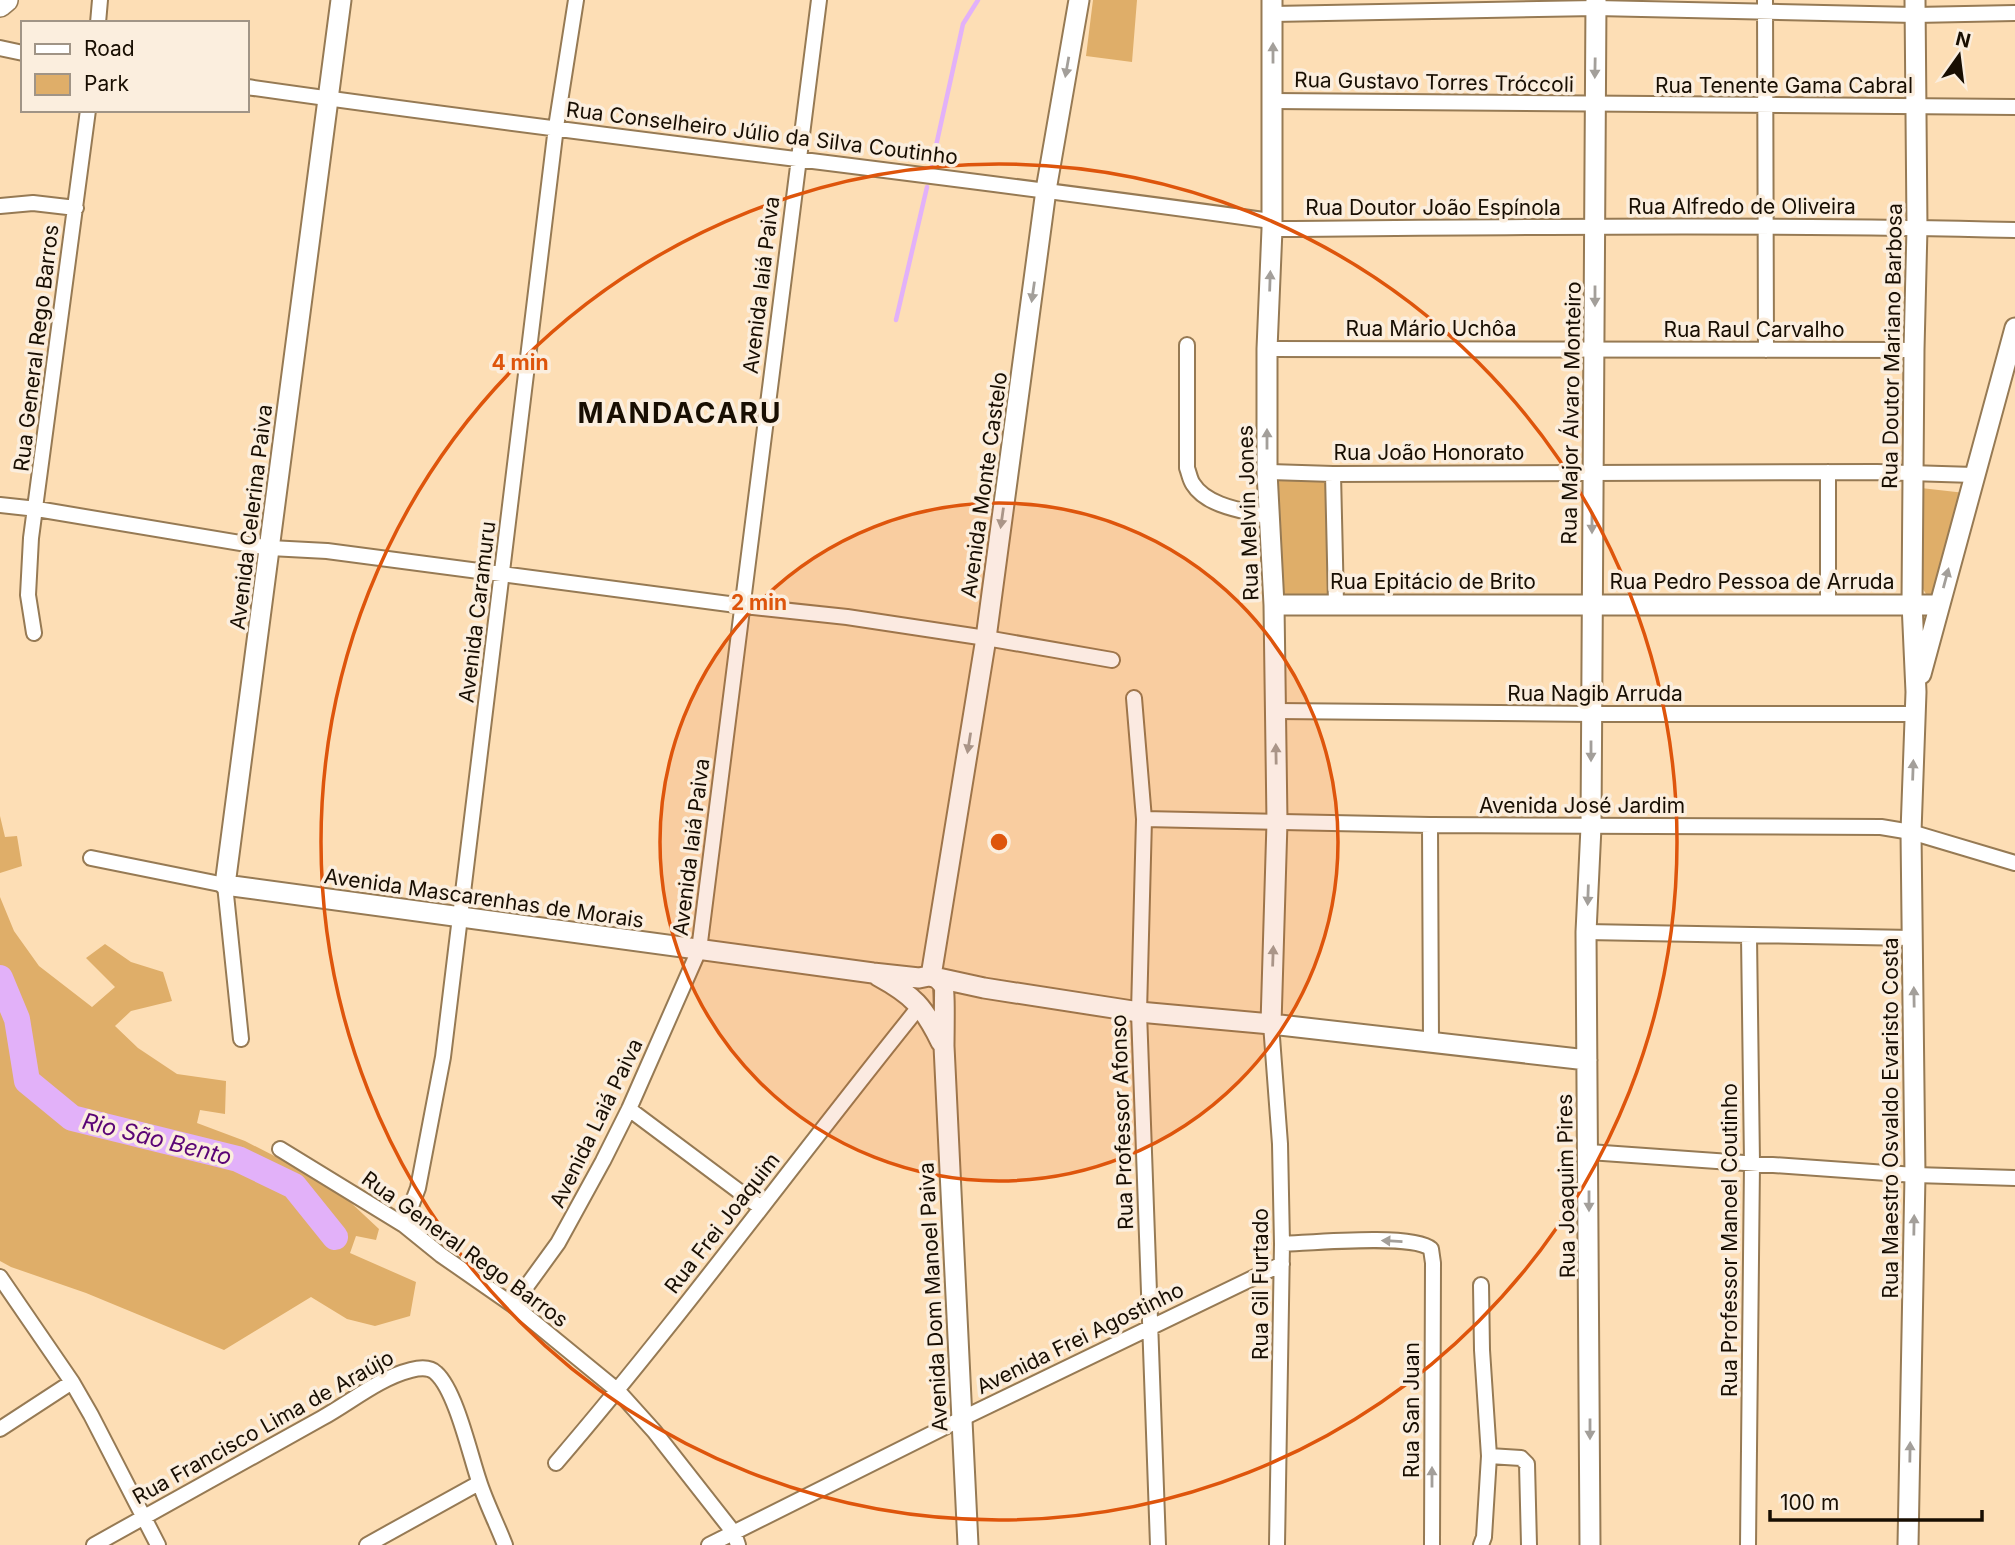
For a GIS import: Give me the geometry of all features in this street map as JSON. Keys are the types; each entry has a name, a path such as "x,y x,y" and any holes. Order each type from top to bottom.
{"main road":[{"path":"0,5 6,0"}],"street":[{"path":"98,21 100,0"},
{"name":"Avenida Celerina Paiva","path":"241,1040 225,885 341,0"},
{"name":"Avenida Caramuru","path":"404,1225 415,1197 430,1133 443,1057 556,127 576,0"},
{"name":"Avenida Iaiá Paiva","path":"699,950 819,0"},
{"name":"Avenida Monte Castelo","path":"928,992 986,638 1046,190 1079,0"},
{"path":"1273,7 1596,4 1915,7 2015,13"},
{"name":"Rua Major Álvaro Monteiro","path":"1591,827 1596,4"},
{"path":"1765,6 1766,350"},
{"name":"Rua Melvin Jones","path":"1271,1024 1277,822 1274,605 1267,472 1273,7"},
{"name":"Rua Doutor Mariano Barbosa","path":"1915,7 1917,228 1912,603 1916,692"},
{"path":"0,48 21,53"},
{"name":"Rua Conselheiro Júlio da Silva Coutinho","path":"248,88 1046,190 1272,225"},
{"name":"Rua Gustavo Torres Tróccoli","path":"1273,101 1595,105"},
{"name":"Rua Tenente Gama Cabral","path":"1595,105 2015,107"},
{"name":"Rua General Rego Barros","path":"34,633 28,595 28,568 88,112"},
{"path":"0,206 33,203 76,208"},
{"name":"Rua Doutor João Espínola","path":"1272,225 1595,227"},
{"name":"Rua Alfredo de Oliveira","path":"1595,227 2015,230"},
{"path":"1916,692 2015,328"},
{"path":"1187,345 1187,468 1193,485 1220,504 1269,516"},
{"name":"Rua Mário Uchôa","path":"1267,349 1595,350"},
{"name":"Rua Raul Carvalho","path":"1595,350 1914,350"},
{"name":"Rua João Honorato","path":"1267,472 1914,472 1974,475"},
{"path":"1828,472 1828,605"},
{"path":"1333,474 1336,603"},
{"path":"0,505 270,548 327,551 847,617 1112,660"},
{"name":"Rua Epitácio de Brito","path":"1274,605 1592,604"},
{"name":"Rua Pedro Pessoa de Arruda","path":"1592,604 1938,605"},
{"name":"Rua Maestro Osvaldo Evaristo Costa","path":"1908,1545 1916,1175 1911,832 1916,692"},
{"name":"Rua Professor Afonso","path":"1134,698 1144,820 1139,1012 1158,1545"},
{"name":"Rua Nagib Arruda","path":"1276,710 1915,714"},
{"name":"Avenida José Jardim","path":"1144,820 1591,827 1895,828 2015,863"},
{"path":"1430,825 1431,1043"},
{"name":"Rua Joaquim Pires","path":"1590,1545 1586,932 1591,827"},
{"name":"Avenida Mascarenhas de Morais","path":"91,858 225,885 873,973 928,992"},
{"path":"1586,932 1913,938"},
{"name":"Rua Professor Manoel Coutinho","path":"1748,1545 1752,1163 1749,936"},
{"name":"Avenida Laiá Paiva","path":"513,1305 558,1243 581,1204 629,1110 699,950"},
{"path":"928,992 984,988 1139,1012 1271,1024 1587,1060"},
{"name":"Avenida Dom Manoel Paiva","path":"928,992 944,1046 968,1545"},
{"name":"Rua Frei Joaquim","path":"556,1463 618,1391 928,992"},
{"name":"Rua Gil Furtado","path":"1271,1024 1280,1144 1282,1244 1277,1545"},
{"path":"629,1110 760,1207"},
{"name":"Rua General Rego Barros","path":"280,1149 404,1225 441,1255 513,1305 618,1391 654,1432 736,1539"},
{"path":"1589,1152 1916,1175 2015,1178"},
{"name":"Rua San Juan","path":"1282,1244 1372,1240 1419,1242 1431,1249 1432,1545"},
{"name":"Avenida Frei Agostinho","path":"709,1545 736,1539 961,1419 1282,1264"},
{"path":"0,1277 72,1382 158,1545"},
{"path":"1481,1545 1484,1537 1489,1456 1482,1350 1482,1286"},
{"name":"Rua Francisco Lima de Araújo","path":"94,1545 384,1381 409,1370 431,1369 438,1374 465,1433 479,1483"},
{"path":"0,1429 72,1382"},
{"path":"1489,1456 1521,1458 1527,1464 1529,1545"},
{"path":"367,1545 479,1483 505,1545"}],"green space":[{"path":"1093,0 1137,0 1132,62 1086,56"},
{"path":"1267,472 1333,474 1336,603 1273,601"},
{"path":"1921,488 1965,493 1937,596 1928,597 1921,586"},
{"path":"0,816 5,837 17,836 22,866 0,873"},
{"path":"0,897 14,931 39,966 92,1007 115,987 86,958 105,944 131,962 163,972 172,1001 131,1011 115,1026 138,1048 177,1074 226,1081 225,1114 200,1110 197,1123 245,1141 333,1186 379,1229 376,1240 356,1236 350,1253 416,1282 410,1316 375,1326 347,1319 311,1297 224,1350 0,1261"}],"waterway":[{"path":"932,164 963,24 978,0"},
{"path":"896,320 927,187"},
{"name":"Rio São Bento","path":"0,978 17,1019 27,1081 72,1118 238,1159 294,1186 335,1237"}],"district":[{"name":"MANDACARU","path":"680,413"}]}
